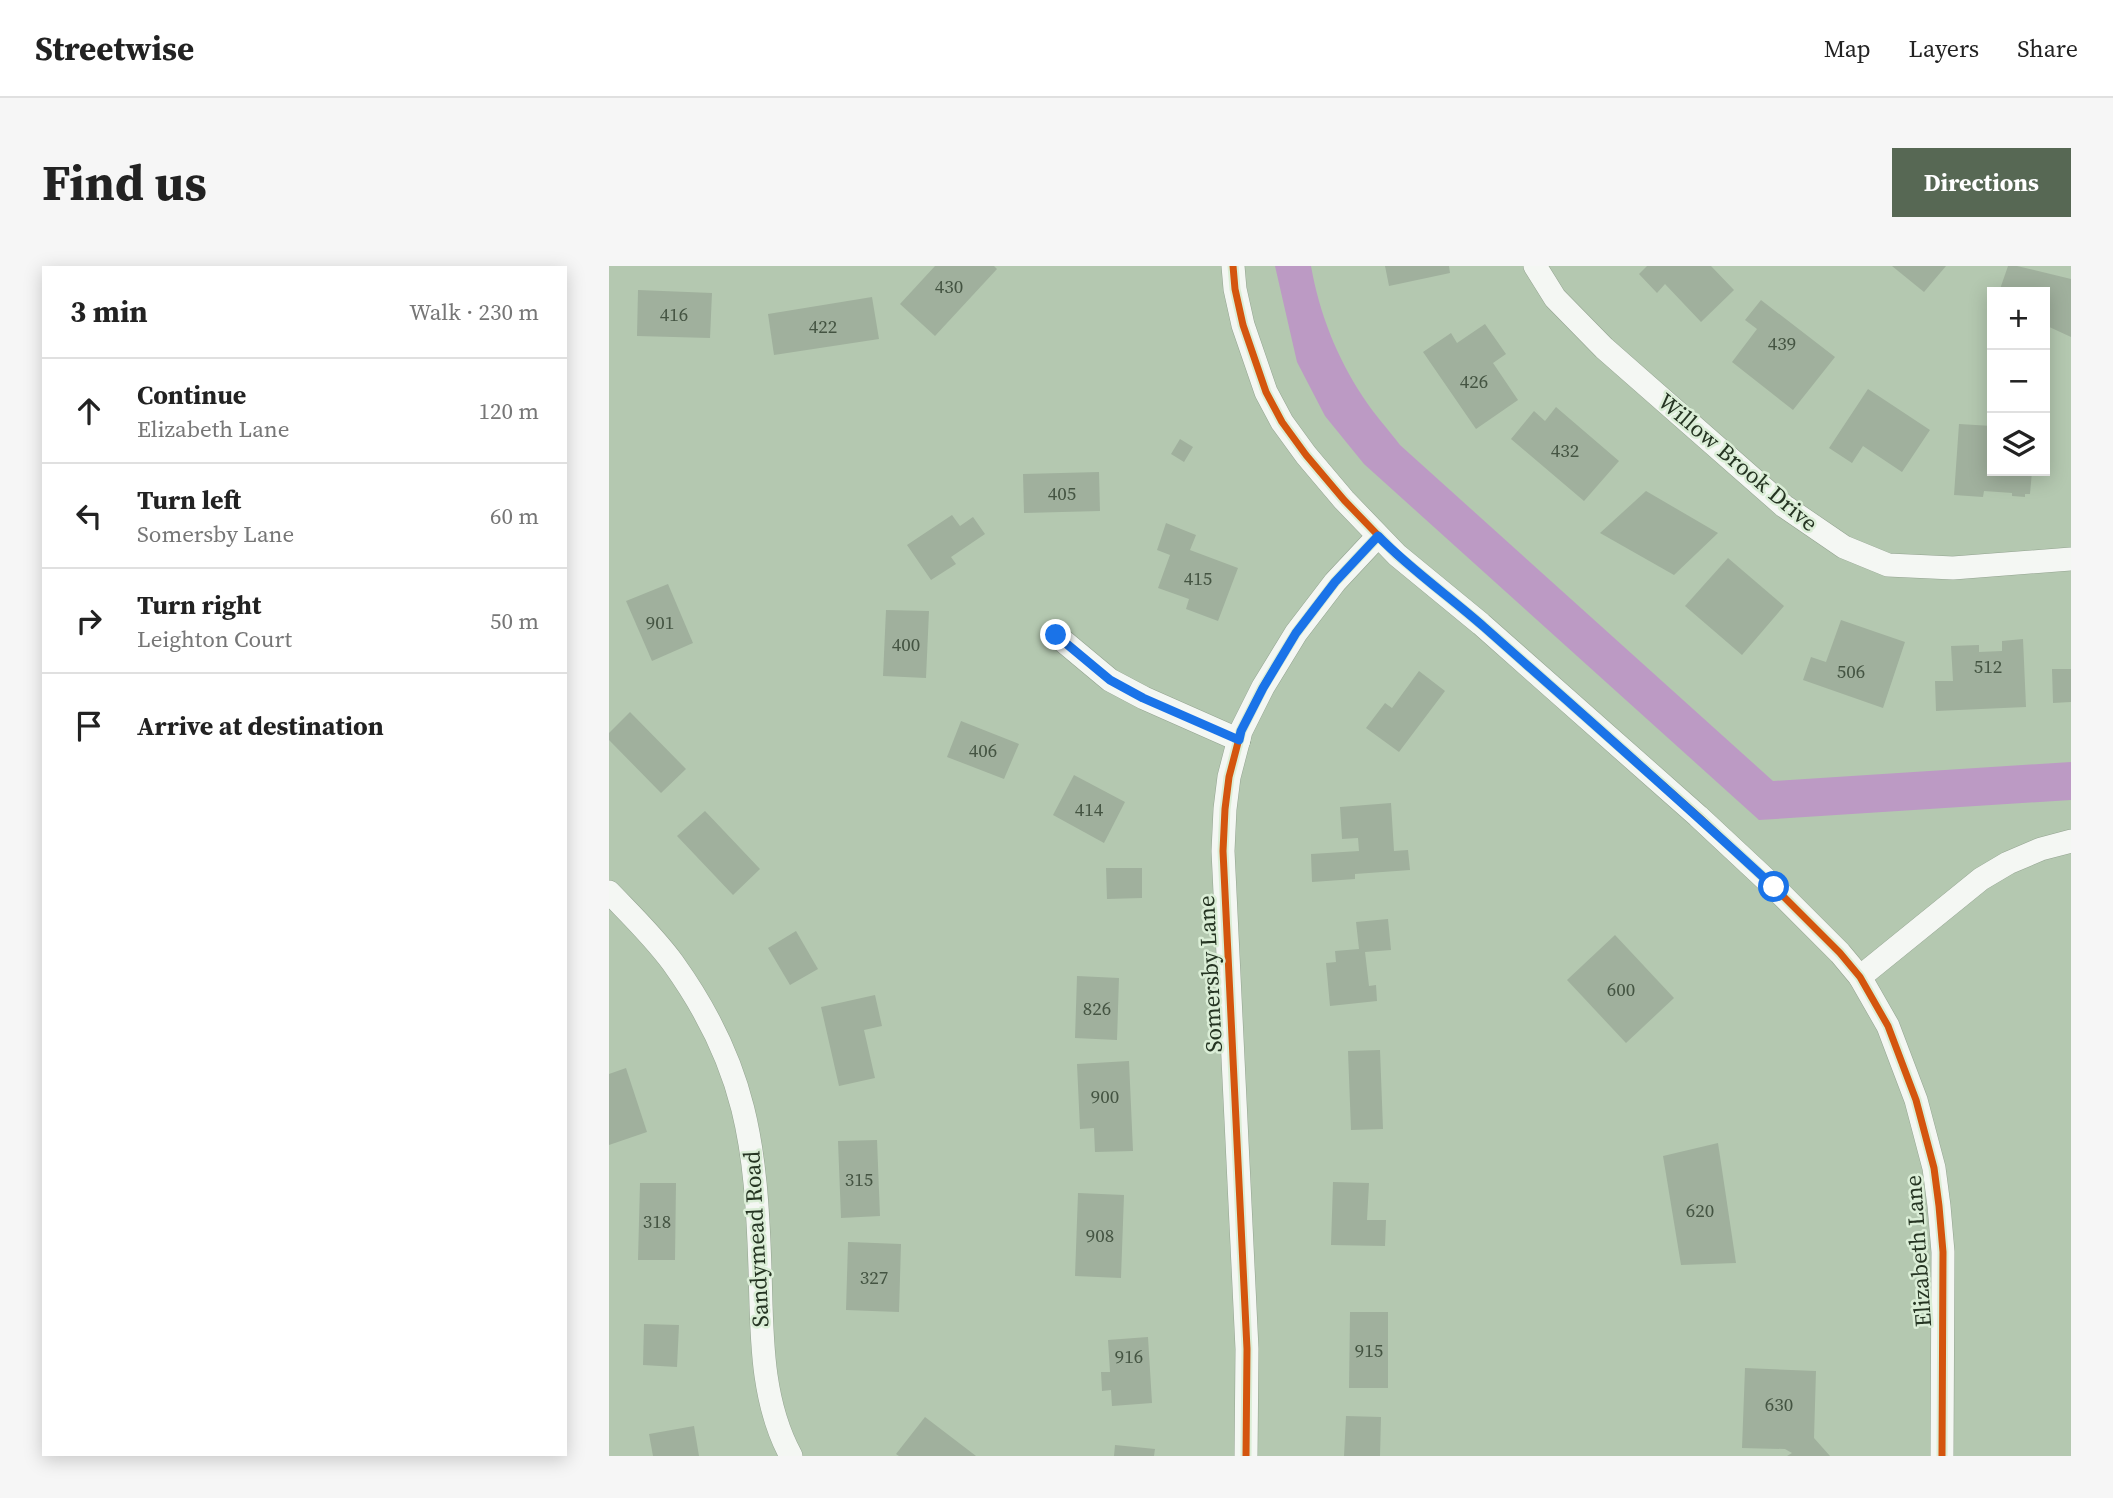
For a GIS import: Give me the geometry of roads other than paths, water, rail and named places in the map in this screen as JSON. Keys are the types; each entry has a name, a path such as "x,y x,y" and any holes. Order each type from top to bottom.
{"street":[{"name":"Elizabeth Lane","path":"1233,266 1243,325 1266,393 1282,422 1306,455 1344,500 1397,555 1481,624 1698,816 1803,915 1860,977 1888,1026 1916,1100 1934,1168 1943,1252 1942,1456"},
{"name":"Willow Brook Drive","path":"1535,266 1555,299 1605,348 1784,506 1844,547 1888,565 1953,568 2071,559"},
{"name":"Somersby Lane","path":"1246,1456 1247,1349 1223,850 1229,777 1241,731 1296,633 1335,582 1378,536"},
{"path":"1056,635 1110,680 1143,698 1239,740"},
{"path":"1860,977 1981,879 2008,863 2041,849 2071,841"},
{"name":"Sandymead Road","path":"609,892 672,962 705,1012 729,1062 740,1093 751,1143 758,1207 762,1353 773,1413 791,1456"}]}
